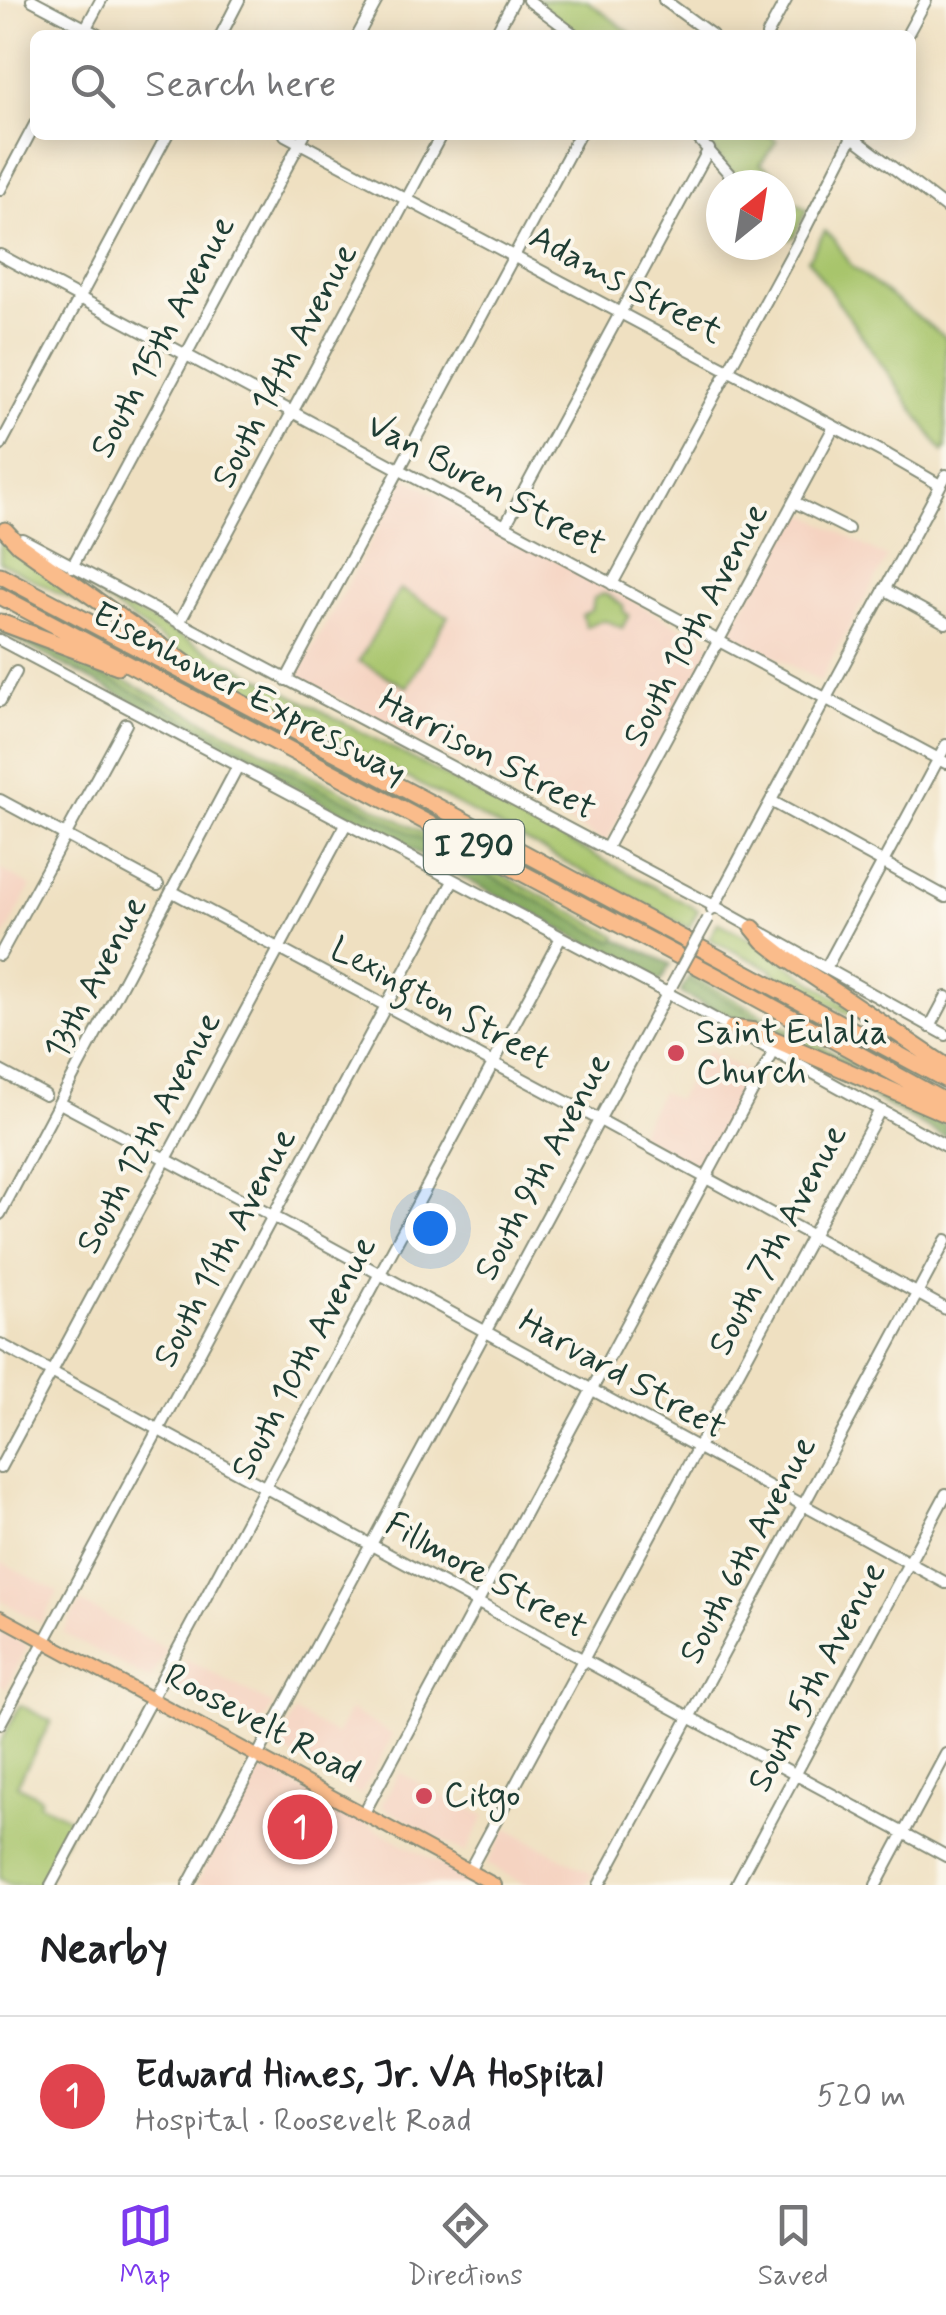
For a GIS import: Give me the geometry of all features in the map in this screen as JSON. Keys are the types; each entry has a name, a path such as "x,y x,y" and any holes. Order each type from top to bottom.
{"highway":[{"path":"2,529 19,545 192,666 218,690"},
{"name":"Eisenhower Expressway","path":"0,575 946,1080"},
{"name":"Eisenhower Expressway","path":"0,596 946,1102"},
{"path":"0,622 111,665 140,670"},
{"path":"753,928 787,960 946,1066"},
{"path":"732,1028 755,1031 946,1114"}],"main road":[{"name":"Roosevelt Road","path":"0,1616 495,1885"}],"street":[{"path":"32,0 81,30"},
{"path":"85,30 101,0"},
{"path":"224,30 240,0"},
{"path":"361,30 377,0"},
{"path":"498,30 514,0"},
{"path":"528,0 568,30"},
{"path":"664,0 705,30"},
{"path":"771,30 786,0"},
{"path":"910,30 926,0"},
{"path":"0,190 30,133"},
{"path":"0,446 164,140"},
{"name":"South 15th Avenue","path":"72,566 301,140"},
{"name":"Adams Street","path":"304,140 513,257 834,427 943,480"},
{"name":"South 14th Avenue","path":"178,623 438,140"},
{"path":"286,680 576,140"},
{"path":"700,140 726,170"},
{"path":"796,245 850,140"},
{"path":"857,140 946,208"},
{"path":"505,526 709,149"},
{"name":"Van Buren Street","path":"0,256 942,761"},
{"path":"612,584 788,260"},
{"name":"South 10th Avenue","path":"606,849 834,427"},
{"name":"South 9th Avenue","path":"188,1885 943,480"},
{"path":"794,502 848,530"},
{"name":"Harrison Street","path":"2,529 714,906 946,1035"},
{"path":"884,589 946,623"},
{"path":"0,640 560,938 670,989 732,1028 946,1146"},
{"path":"0,701 16,672"},
{"path":"0,956 126,724"},
{"path":"826,968 942,761 946,745"},
{"name":"13th Avenue","path":"0,1214 238,766"},
{"path":"0,800 158,884"},
{"path":"770,801 946,897"},
{"name":"South 12th Avenue","path":"0,1468 346,824"},
{"name":"South 11th Avenue","path":"0,1724 453,881"},
{"name":"Lexington Street","path":"172,892 946,1308"},
{"name":"South 10th Avenue","path":"51,1885 560,938"},
{"path":"930,1026 946,997"},
{"path":"364,1813 774,1051"},
{"path":"0,1071 44,1095"},
{"name":"Harvard Street","path":"60,1103 946,1583"},
{"name":"South 7th Avenue","path":"469,1871 880,1110"},
{"name":"South 6th Avenue","path":"599,1885 946,1240"},
{"name":"Fillmore Street","path":"0,1344 946,1856"},
{"name":"South 5th Avenue","path":"736,1885 946,1494"},
{"path":"876,1885 946,1754"}],"shaded area":[{"path":"406,478 712,644 606,842 297,676"},
{"path":"797,509 887,558 820,681 730,632"},
{"path":"0,869 31,886 0,946"},
{"path":"707,1050 754,1076 703,1169 638,1134 661,1092 676,1100"},
{"path":"0,1561 58,1592 41,1623 0,1600"},
{"path":"80,1602 167,1649 150,1680 63,1633"},
{"path":"0,1632 28,1646 6,1688 0,1684"},
{"path":"186,1659 273,1705 257,1732 249,1732 170,1689"},
{"path":"350,1710 393,1735 361,1795 286,1752 280,1744 295,1712 336,1735"},
{"path":"267,1771 479,1885 196,1885 257,1774"},
{"path":"399,1772 485,1816 465,1853 381,1806"},
{"path":"507,1828 592,1874 586,1885 525,1885 487,1864"}],"green space":[{"path":"534,0 586,0 626,30 574,30"},
{"path":"704,140 776,140 760,164 770,170 730,170"},
{"path":"796,203 807,210 796,232"},
{"path":"825,231 852,267 946,338 943,452 808,259"},
{"path":"0,541 118,619 115,623 0,562"},
{"path":"55,566 94,587 93,590 698,910 689,928 224,680"},
{"path":"400,589 448,616 407,687 359,661"},
{"path":"602,594 623,606 629,615 622,628 604,621 586,627 582,615 592,610 594,598"},
{"path":"0,626 64,650 376,808 617,936 616,939 670,964 658,981 0,631"},
{"path":"2,632 52,650 358,805 612,941 619,940 670,964 658,981"},
{"path":"718,922 756,942 896,1040 772,973 773,970 709,939"},
{"path":"690,975 887,1082 684,995 681,992"},
{"path":"687,979 805,1046 684,995 681,992"},
{"path":"817,1067 946,1125 946,1138"},
{"path":"20,1705 51,1721 17,1785 41,1798 39,1803 74,1821 40,1885 11,1885 0,1879 0,1743"}],"place":[{"name":"Saint Eulalia Church","path":"676,1053"},
{"name":"Citgo","path":"424,1796"},
{"name":"Edward Hines, Jr. VA Hospital","path":"300,1827"}]}
